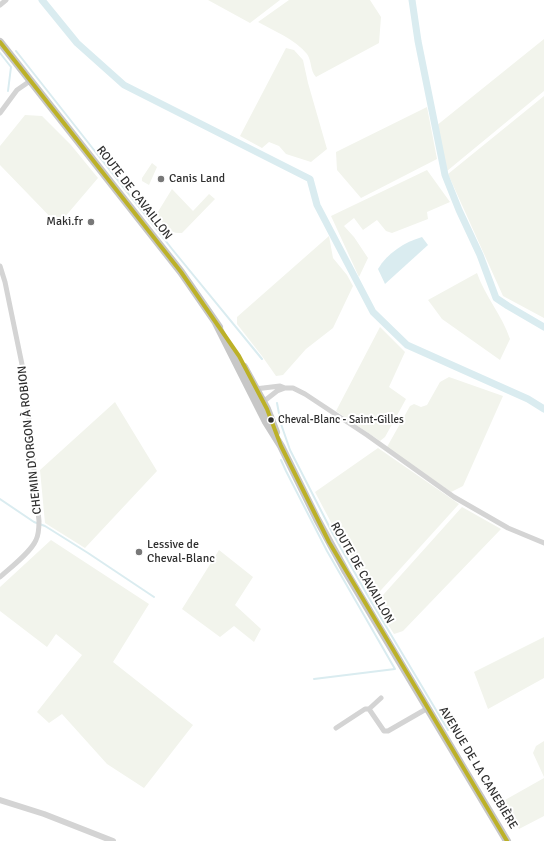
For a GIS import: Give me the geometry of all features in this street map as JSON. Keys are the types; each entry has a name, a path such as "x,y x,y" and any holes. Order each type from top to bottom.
{"main road":[{"name":"ROUTE DE CAVAILLON","path":"0,42 181,272 238,356 255,390 266,422 281,446 317,519 346,572 428,708"},
{"name":"ROUTE DE CAVAILLON","path":"216,323 236,362 260,402"},
{"name":"AVENUE DE LA CANEBIÈRE","path":"428,708 507,841"}],"street":[{"path":"0,5 6,0"},
{"path":"0,113 17,90 30,81"},
{"name":"CHEMIN D'ORGON À ROBION","path":"0,266 5,282 25,380 39,522 39,532 36,541 31,548 0,577"},
{"path":"236,362 242,368 255,390 280,386 285,388 293,388 319,403 367,435 454,497 478,512 508,528 544,543"},
{"path":"260,402 285,388"},
{"path":"336,728 365,709 370,709 381,698"},
{"path":"370,709 384,731 388,732 428,708"},
{"path":"0,800 44,814 112,841"}],"shaded area":[{"path":"208,0 280,0 250,23"},
{"path":"289,0 370,0 381,17 379,43 316,77 314,75 309,57 297,44 258,22"},
{"path":"544,39 544,91 447,171 436,126"},
{"path":"286,48 294,50 303,60 327,149 311,162 286,154 279,146 269,142 262,148 240,136"},
{"path":"544,96 544,318 503,296 448,174"},
{"path":"427,107 437,159 361,198 337,170 336,152"},
{"path":"25,115 42,116 71,145 98,178 58,225 0,165 0,146"},
{"path":"152,163 157,167 149,185 142,181 142,178"},
{"path":"427,170 450,202 427,212 428,219 392,233 386,231 377,220 363,230 354,218 344,226 354,237 368,258 359,277 331,216"},
{"path":"172,189 193,211 209,194 215,199 182,233 173,232 170,230 156,215"},
{"path":"329,236 333,258 347,275 353,286 333,328 306,349 283,375 276,376 237,324 237,317"},
{"path":"422,237 428,245 385,284 378,269 382,263 397,249"},
{"path":"477,273 484,290 507,330 510,339 500,360 442,319 428,300"},
{"path":"380,327 405,352 389,387 406,399 385,437 380,441 336,411"},
{"path":"449,377 503,396 463,486 451,492 387,447 410,406 414,404 421,407 427,405 440,382"},
{"path":"115,402 157,471 85,548 45,523 40,470"},
{"path":"378,448 459,504 372,600 315,492"},
{"path":"462,507 501,529 403,631 394,634 375,604"},
{"path":"51,540 149,604 113,662 193,725 144,788 107,764 62,714 49,723 37,712 82,655 56,634 47,647 0,611 0,587"},
{"path":"219,550 253,577 235,605 261,629 254,642 234,626 220,637 182,609"},
{"path":"544,637 544,678 488,709 474,672"},
{"path":"544,741 544,777 533,753 536,746"},
{"path":"544,778 544,816 519,829 505,808 505,800"}],"waterway":[{"path":"42,0 77,43 124,85 310,179 317,205 373,312 407,345 528,399 544,409"},
{"path":"412,0 418,41 445,175 459,210 480,255 496,298 544,327"},
{"path":"16,51 172,249 262,359"},
{"path":"0,53 11,67 8,91"},
{"path":"277,403 281,424 290,450 333,534 369,598 448,730"},
{"path":"281,460 327,551 395,669 314,679"},
{"path":"0,499 34,522 45,526 88,553 154,597"}],"transit line":[{"path":"0,42 181,272 239,356 267,409 281,446 329,542 507,841"}],"place":[{"name":"Canis Land","path":"161,179"},
{"name":"Maki.fr","path":"91,222"},
{"name":"Cheval-Blanc - Saint-Gilles","path":"271,420"},
{"name":"Lessive de Cheval-Blanc","path":"139,552"}]}
